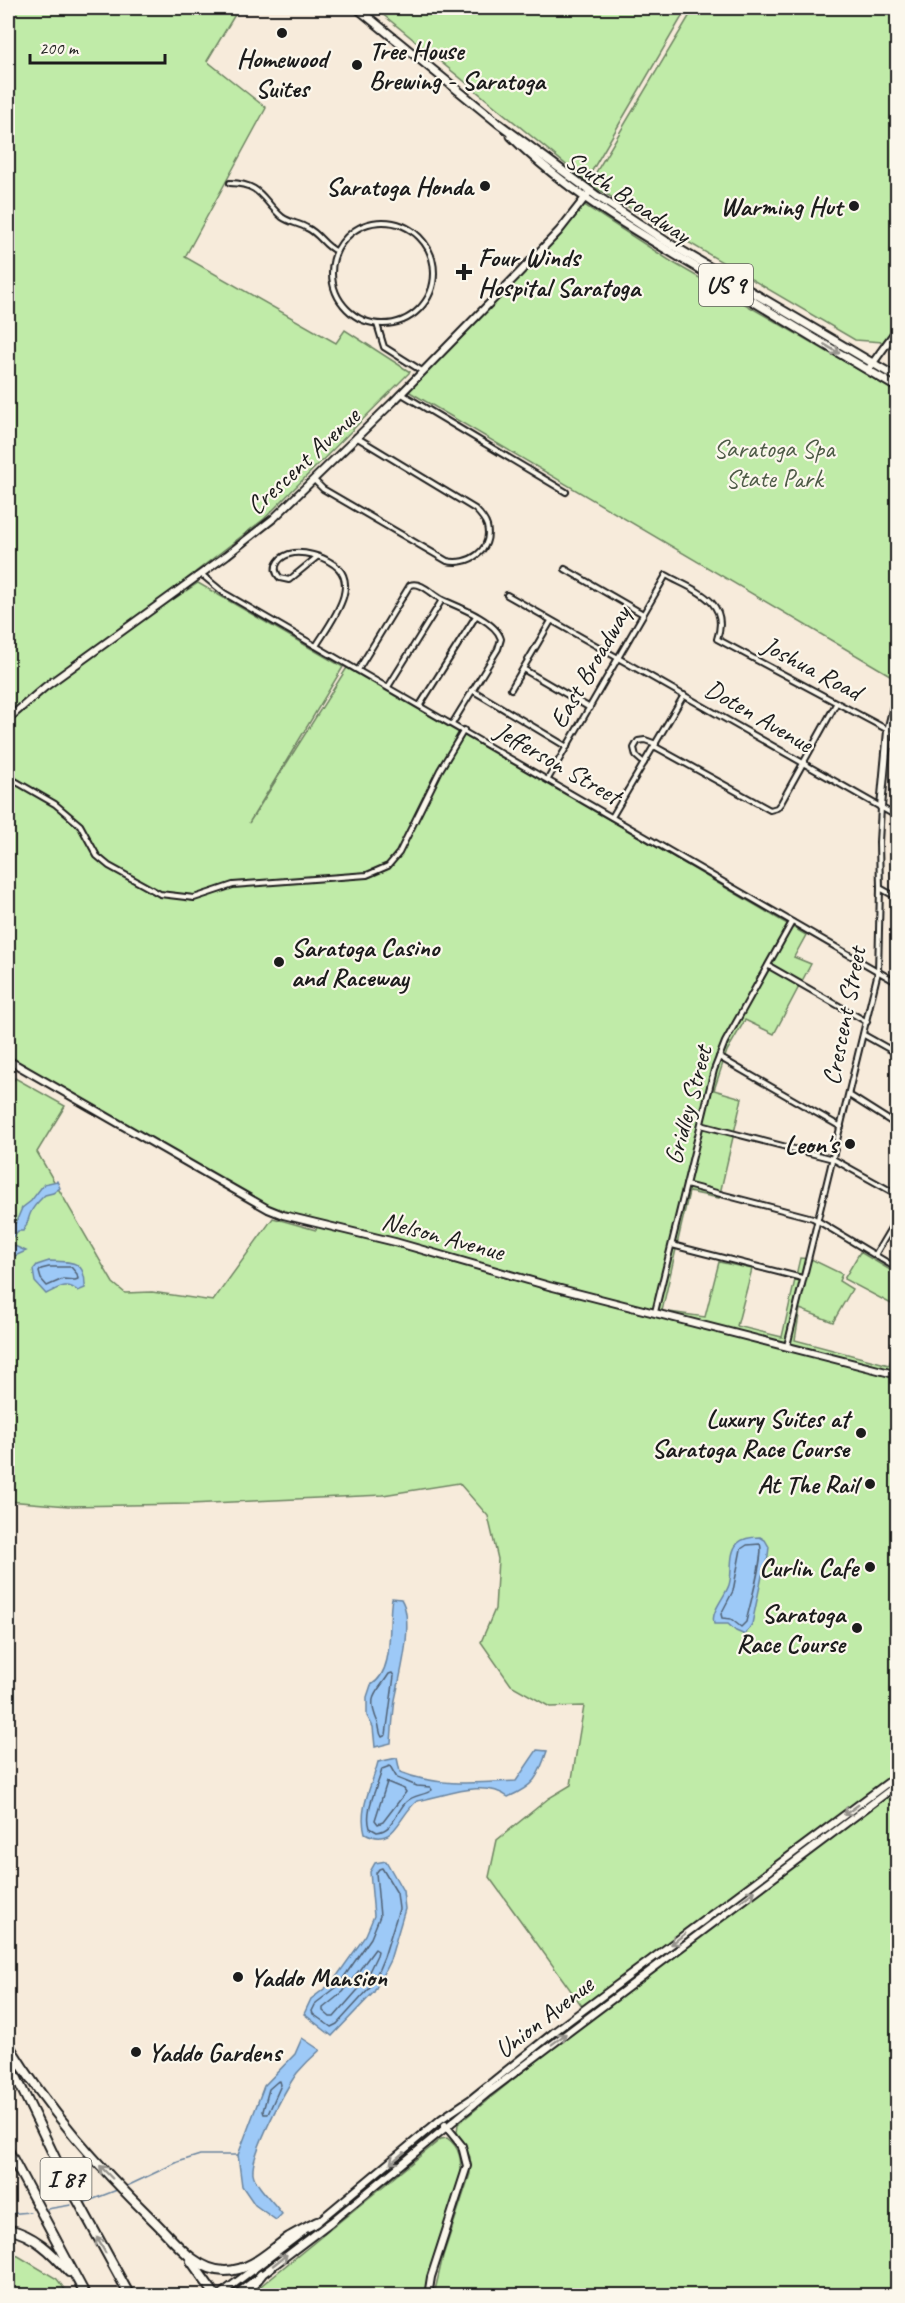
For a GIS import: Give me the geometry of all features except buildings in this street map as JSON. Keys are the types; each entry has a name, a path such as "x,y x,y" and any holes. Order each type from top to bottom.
{"highway":[{"path":"8,2044 34,2086 69,2132 113,2180 177,2243 204,2266 218,2271 231,2271 248,2266 291,2236 317,2222"},
{"name":"I 87","path":"8,2060 63,2175 130,2295"},
{"name":"I 87","path":"8,2150 85,2293"},
{"path":"8,2229 43,2245 60,2261 85,2293"},
{"path":"177,2243 217,2295"},
{"path":"244,2295 261,2275"}],"main road":[{"name":"South Broadway","path":"357,8 498,123 526,151 674,254 870,367 897,378"},
{"name":"South Broadway","path":"870,367 897,388"}],"street":[{"path":"230,183 250,185 258,190 282,217 289,222 308,228 328,247 336,251"},
{"name":"Crescent Avenue","path":"8,718 45,687 274,518 402,394 559,231 587,194"},
{"path":"378,221 399,224 409,228 425,242 433,262 433,284 424,303 408,317 388,324 361,320 348,311 338,298 332,275 336,251 341,242 357,228 378,221"},
{"path":"377,324 384,347 423,372"},
{"path":"870,367 897,328"},
{"path":"402,394 566,492"},
{"path":"314,480 324,489 447,561 466,561 480,552 485,543 487,526 476,509 356,437"},
{"path":"316,646 341,603 345,584 341,571 337,566 317,557 294,553 283,557 276,564 276,574 285,580 294,578 317,557"},
{"path":"565,569 643,614"},
{"name":"Jefferson Street","path":"201,574 216,589 464,730 897,983"},
{"name":"East Broadway","path":"548,779 666,575 707,597 716,606 722,627 717,639"},
{"path":"358,670 410,585 416,584 442,600 460,606 499,633 501,639 498,649 452,724"},
{"name":"Doten Avenue","path":"507,595 897,816"},
{"path":"388,687 442,600"},
{"path":"420,705 476,616"},
{"path":"512,689 551,621"},
{"name":"Joshua Road","path":"717,639 888,731"},
{"path":"523,669 590,708"},
{"name":"Crescent Street","path":"786,1346 878,972 881,807 888,731 897,688"},
{"path":"472,690 567,747"},
{"path":"612,817 684,695"},
{"path":"644,763 636,756 634,748 638,741 645,740 770,810 774,809 781,803 836,704"},
{"path":"8,777 55,804 80,825 97,856 109,866 160,894 194,898 233,885 367,875 388,866 399,854 440,770 464,730"},
{"path":"880,888 897,898"},
{"name":"Gridley Street","path":"655,1312 714,1070 725,1042 792,922"},
{"path":"769,966 867,1023"},
{"path":"864,1035 897,1054"},
{"path":"719,1057 841,1127"},
{"name":"Nelson Avenue","path":"8,1060 268,1209 283,1215 395,1242 549,1286 897,1375"},
{"path":"849,1095 897,1126"},
{"path":"701,1125 833,1159 897,1195"},
{"path":"687,1185 816,1220 897,1269"},
{"path":"875,1255 897,1216"},
{"path":"672,1245 802,1278"},
{"name":"Union Avenue","path":"217,2295 317,2222 441,2120 897,1775"},
{"name":"Union Avenue","path":"234,2295 325,2227 447,2127 897,1784"},
{"path":"428,2295 431,2277 467,2166 462,2146 441,2120"}],"green space":[{"name":"Saratoga Race Course","path":"8,8 239,8 207,61 266,108 185,257 336,343 345,330 410,372 264,519 82,660 198,583 343,667 249,823 348,666 806,935 794,957 811,964 774,1034 745,1020 727,1051 714,1090 742,1098 719,1198 689,1192 662,1311 705,1317 719,1262 752,1269 737,1326 782,1337 800,1258 811,1259 842,1274 839,1281 852,1289 833,1322 800,1309 795,1340 889,1365 897,1343 897,2295 434,2295 443,2256 470,2174 470,2157 457,2132 458,2124 590,2017 489,1877 497,1840 549,1798 571,1785 584,1706 550,1707 511,1685 481,1642 495,1609 498,1559 488,1516 459,1483 383,1495 190,1504 68,1506 8,1501 8,1089 15,1078 65,1106 37,1152 113,1283 125,1293 152,1292 213,1301 273,1218 316,1230 318,1223 268,1209 8,1059 8,719 32,696 8,714"},
{"path":"375,8 687,8 586,181"},
{"path":"694,8 897,8 898,322 883,342 855,340 589,184"},
{"name":"Saratoga Spa State Park","path":"583,204 672,262 897,392 898,668 895,678 408,391 558,234"},
{"path":"860,1252 897,1274 897,1307 844,1279"},
{"path":"447,2138 458,2150 461,2176 424,2295 253,2296 257,2289 441,2139"},
{"path":"8,2250 57,2279 69,2295 8,2295"}],"water":[{"path":"57,1181 60,1188 45,1195 39,1201 32,1209 23,1231 18,1231 10,1240 10,1244 26,1251 8,1259 8,1229 16,1222 22,1208 31,1201 44,1184"},
{"path":"49,1261 70,1262 80,1267 85,1279 85,1288 78,1291 70,1286 62,1286 46,1294 35,1282 33,1270 37,1265"},
{"path":"760,1537 769,1547 767,1564 762,1576 752,1624 745,1635 728,1624 714,1624 713,1619 729,1585 735,1547 743,1540"},
{"path":"392,1598 401,1599 405,1609 407,1634 395,1700 391,1743 375,1747 373,1727 367,1716 367,1697 371,1685 384,1669 387,1658"},
{"path":"537,1750 547,1751 538,1775 517,1793 508,1797 487,1789 475,1789 417,1801 390,1834 375,1837 365,1833 364,1806 378,1762 397,1758 400,1772 428,1780 457,1783 516,1781"},
{"path":"386,1861 403,1891 405,1909 390,1960 374,1992 332,2036 304,2014 311,1999 332,1983 366,1935 374,1916 370,1872 375,1863"},
{"path":"302,2038 320,2050 297,2073 285,2093 263,2137 254,2164 254,2178 282,2214 276,2220 255,2205 242,2186 238,2155 264,2086 295,2054"}],"waterway":[{"path":"127,2186 178,2162 200,2155 238,2155"},
{"path":"86,2202 117,2190"},
{"path":"47,2209 71,2205"},
{"path":"8,2214 30,2212"}],"place":[{"name":"Homewood Suites","path":"282,33"},
{"name":"Tree House Brewing - Saratoga","path":"357,65"},
{"name":"Saratoga Honda","path":"485,186"},
{"name":"Warming Hut","path":"854,206"},
{"name":"Four Winds Hospital Saratoga","path":"464,272"},
{"name":"Saratoga Casino and Raceway","path":"279,962"},
{"name":"Leon's","path":"850,1144"},
{"name":"Luxury Suites at Saratoga Race Course","path":"861,1433"},
{"name":"At The Rail","path":"870,1484"},
{"name":"Curlin Cafe","path":"870,1567"},
{"name":"Saratoga Race Course","path":"857,1628"},
{"name":"Yaddo Mansion","path":"238,1977"},
{"name":"Yaddo Gardens","path":"136,2052"}]}
